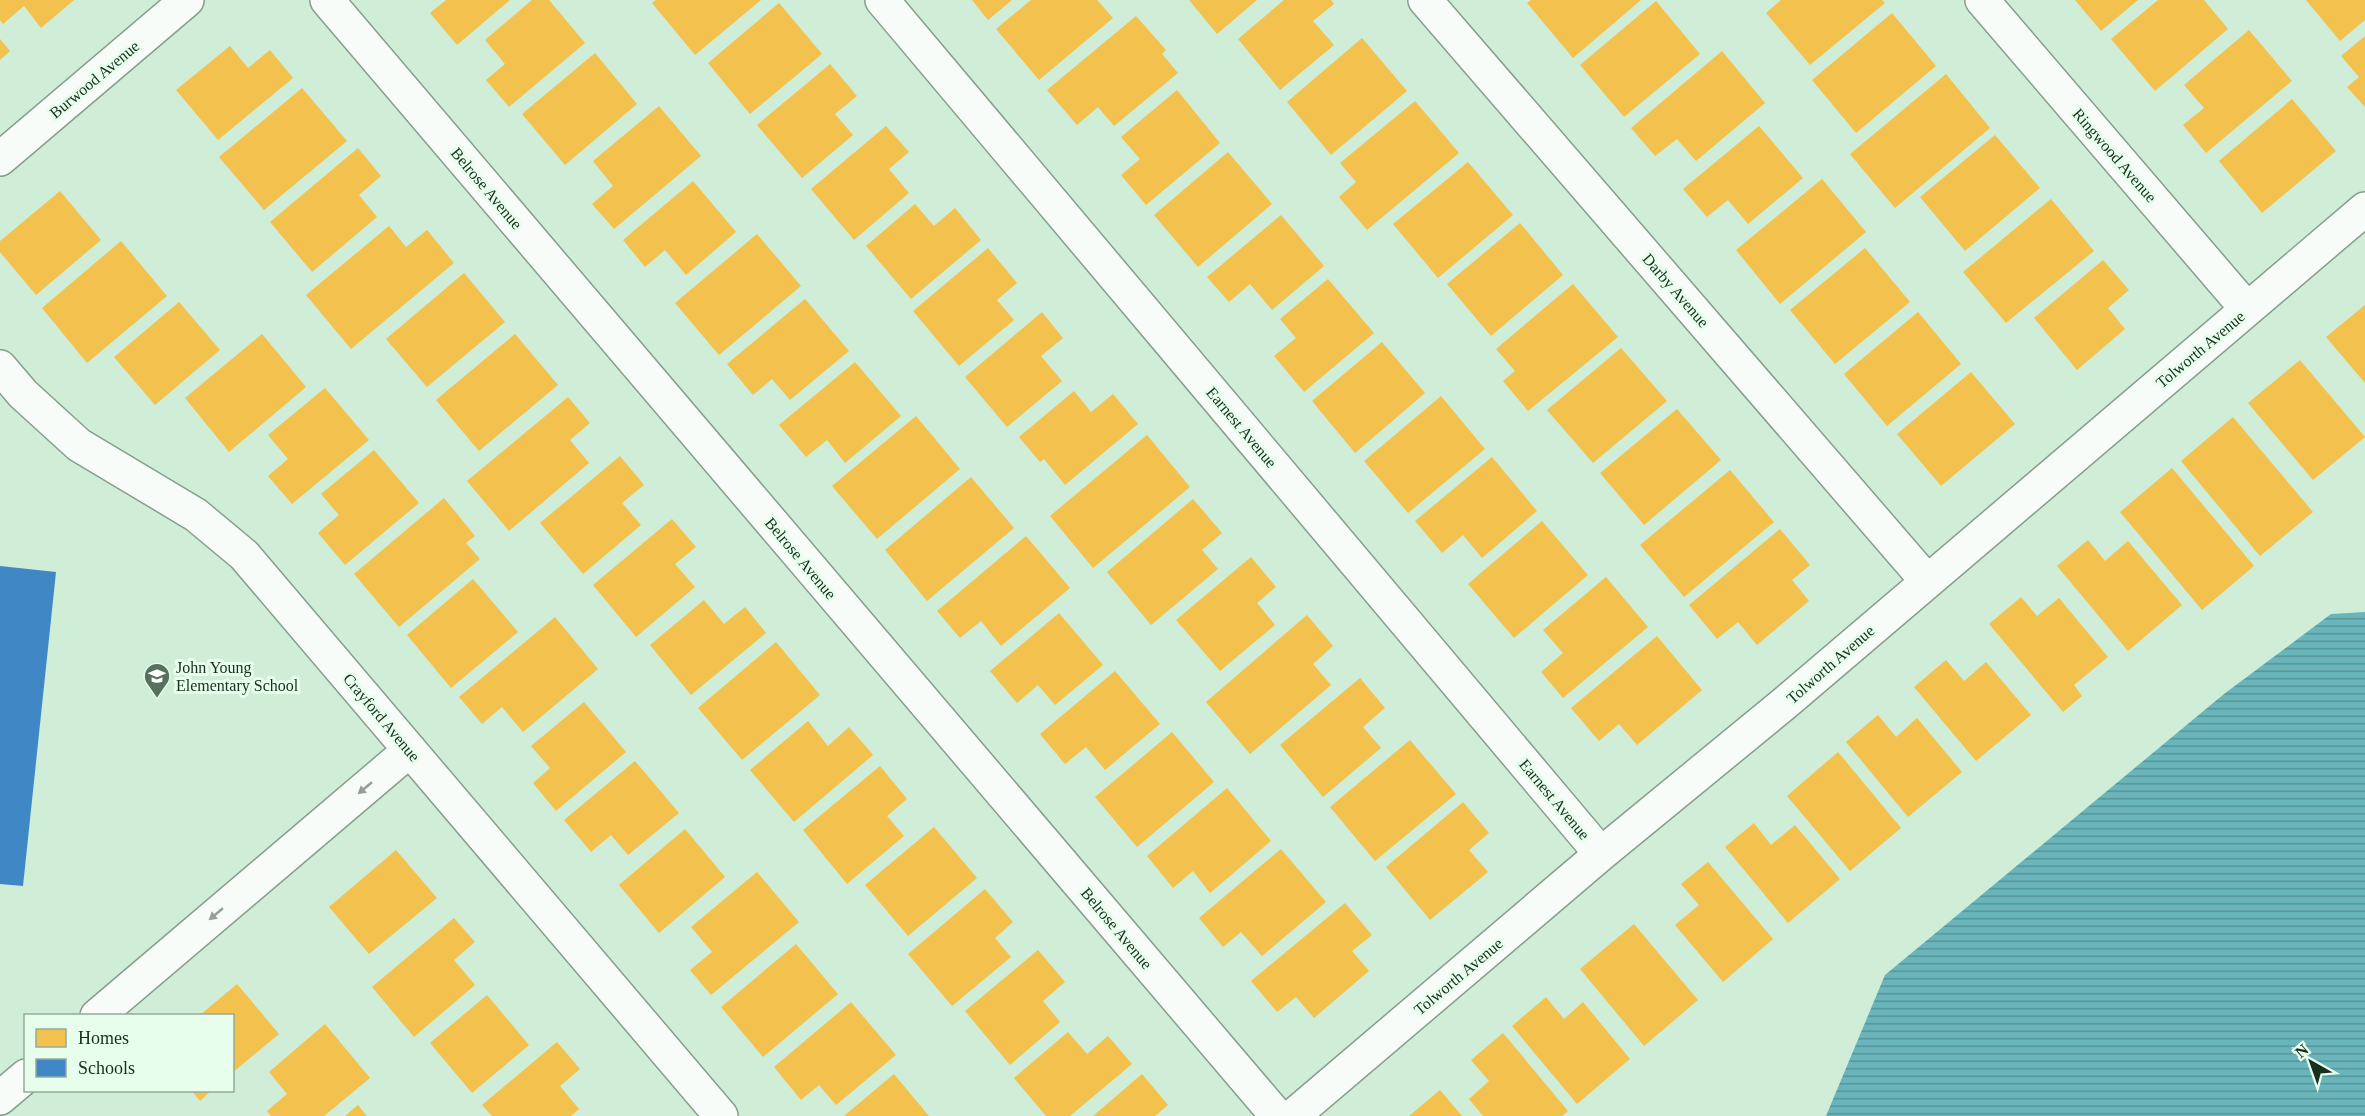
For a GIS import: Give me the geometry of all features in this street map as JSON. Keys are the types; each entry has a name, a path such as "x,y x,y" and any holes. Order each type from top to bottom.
{"street":[{"name":"Burwood Avenue","path":"0,159 187,0"},
{"name":"Belrose Avenue","path":"327,0 1277,1116"},
{"name":"Earnest Avenue","path":"882,0 1601,854"},
{"name":"Darby Avenue","path":"1425,0 1927,581"},
{"name":"Ringwood Avenue","path":"1982,0 2247,309"},
{"name":"Tolworth Avenue","path":"1293,1116 1601,854 1785,703 2365,209"},
{"name":"Crayford Avenue","path":"0,367 23,394 79,445 196,515 244,555 721,1116"},
{"path":"99,1014 410,750"},
{"path":"0,1098 24,1078"}],"water":[{"path":"2365,612 2365,1116 1826,1116 1885,975 2224,694 2331,614"}],"building: Homes":[{"path":"0,0 74,0 41,28 24,6 3,24 0,20"},
{"path":"446,0 510,0 457,45 430,13"},
{"path":"532,0 549,0 585,43 509,107 486,80 505,64 485,40"},
{"path":"656,0 761,0 695,55 652,3"},
{"path":"972,0 1012,0 988,20"},
{"path":"1031,0 1097,0 1113,18 1039,80 996,29"},
{"path":"1189,0 1257,0 1217,34"},
{"path":"1284,0 1331,0 1334,4 1313,21 1334,45 1280,90 1238,39"},
{"path":"1531,0 1641,0 1573,58 1527,3"},
{"path":"1781,0 1882,0 1885,3 1810,65 1766,13"},
{"path":"2075,0 2138,0 2101,31"},
{"path":"2158,0 2204,0 2228,29 2155,91 2111,39"},
{"path":"2306,0 2365,0 2365,20 2340,41"},
{"path":"1656,1 1700,54 1624,117 1580,65"},
{"path":"779,3 822,54 750,114 708,63"},
{"path":"1892,13 1936,66 1856,133 1812,80"},
{"path":"1136,16 1166,50 1162,54 1178,73 1114,126 1098,107 1077,125 1047,90"},
{"path":"2249,30 2292,81 2206,153 2183,125 2204,108 2184,85"},
{"path":"2365,36 2365,107 2347,87 2359,77 2341,56"},
{"path":"1362,38 1407,91 1331,155 1287,102"},
{"path":"0,39 10,51 0,60"},
{"path":"230,46 248,68 270,50 293,78 218,140 176,90"},
{"path":"1722,51 1765,103 1696,161 1677,139 1655,156 1631,128"},
{"path":"595,53 637,104 565,165 522,114"},
{"path":"830,64 857,96 835,114 853,135 802,178 757,125"},
{"path":"1946,74 1990,128 1895,208 1850,154"},
{"path":"302,88 347,141 264,210 219,157"},
{"path":"1177,90 1220,143 1146,205 1121,175 1140,159 1121,137"},
{"path":"2292,99 2336,151 2262,213 2219,161"},
{"path":"1415,101 1459,153 1367,230 1339,197 1356,182 1340,163"},
{"path":"659,106 701,156 614,229 592,204 613,186 593,161"},
{"path":"886,126 909,152 889,169 909,193 854,240 811,189"},
{"path":"1759,126 1803,178 1748,224 1728,200 1707,217 1683,189"},
{"path":"1995,135 2040,188 1965,251 1920,197"},
{"path":"358,148 381,176 359,195 377,217 312,272 270,222"},
{"path":"1228,152 1272,204 1198,267 1154,215"},
{"path":"1468,162 1513,215 1438,278 1393,224"},
{"path":"1822,179 1866,232 1780,304 1736,250"},
{"path":"693,181 736,232 686,275 665,250 645,267 623,240"},
{"path":"60,191 101,240 36,295 0,252 0,241"},
{"path":"2051,199 2094,251 2006,323 1963,272"},
{"path":"915,204 934,226 955,208 981,240 911,299 866,246"},
{"path":"1281,215 1324,266 1272,310 1250,284 1229,302 1207,277"},
{"path":"1520,223 1563,275 1491,336 1447,284"},
{"path":"389,226 406,247 427,230 454,263 351,349 306,295"},
{"path":"757,234 801,286 719,355 675,303"},
{"path":"121,241 167,296 87,363 42,308"},
{"path":"988,248 1017,283 997,300 1014,320 959,366 913,311"},
{"path":"1865,248 1910,302 1835,364 1790,310"},
{"path":"2103,260 2129,290 2108,308 2125,329 2077,370 2034,318"},
{"path":"464,273 505,322 427,387 386,339"},
{"path":"1328,279 1374,333 1304,392 1274,356 1296,338 1280,319"},
{"path":"1573,284 1618,337 1528,411 1503,381 1515,371 1496,349"},
{"path":"805,299 849,351 790,400 772,379 753,395 727,364"},
{"path":"179,302 220,350 155,405 114,357"},
{"path":"2365,305 2365,383 2326,337"},
{"path":"1042,312 1063,338 1041,356 1062,381 1007,427 965,377"},
{"path":"1918,312 1961,364 1887,426 1844,374"},
{"path":"262,334 306,387 229,452 185,398"},
{"path":"515,334 558,385 479,451 436,400"},
{"path":"1382,342 1425,393 1355,453 1312,401"},
{"path":"1621,348 1667,401 1593,463 1547,410"},
{"path":"2300,360 2365,437 2313,480 2248,403"},
{"path":"855,362 901,416 845,463 827,440 806,457 779,425"},
{"path":"1971,372 2015,424 1941,486 1897,434"},
{"path":"325,388 369,440 292,504 268,476 288,459 268,435"},
{"path":"1074,391 1091,412 1113,394 1138,424 1065,485 1044,459 1040,462 1019,437"},
{"path":"1441,396 1485,449 1408,513 1364,461"},
{"path":"568,397 590,423 570,440 589,463 509,531 467,481"},
{"path":"1677,409 1721,460 1644,525 1600,473"},
{"path":"916,416 960,469 877,539 832,486"},
{"path":"2233,417 2313,512 2260,556 2181,461"},
{"path":"1147,435 1190,487 1093,568 1050,516"},
{"path":"374,450 419,503 345,565 318,533 339,515 321,494"},
{"path":"620,456 644,485 622,503 641,525 583,574 540,523"},
{"path":"1492,457 1537,511 1482,558 1463,535 1442,553 1415,521"},
{"path":"2172,468 2254,566 2202,610 2120,512"},
{"path":"1730,470 1774,522 1684,597 1640,545"},
{"path":"971,477 1014,528 927,601 885,550"},
{"path":"444,498 475,536 466,543 480,559 399,627 354,574"},
{"path":"1193,499 1222,533 1202,550 1218,569 1151,625 1107,572"},
{"path":"672,519 696,547 675,564 695,587 636,637 593,585"},
{"path":"1542,521 1588,575 1514,638 1468,584"},
{"path":"1780,529 1810,565 1792,580 1809,601 1757,645 1738,622 1717,639 1689,605"},
{"path":"1026,536 1070,588 1001,646 981,621 960,638 937,611"},
{"path":"2088,540 2105,561 2128,541 2182,605 2128,651 2057,566"},
{"path":"1251,557 1276,587 1257,603 1275,625 1220,671 1176,620"},
{"path":"1606,577 1648,627 1563,698 1541,672 1563,653 1543,630"},
{"path":"473,579 518,632 451,688 407,635"},
{"path":"2021,597 2037,616 2059,598 2108,657 2074,685 2082,696 2063,712 1989,624"},
{"path":"704,600 724,624 745,607 766,633 691,695 650,645"},
{"path":"1059,613 1103,665 1055,705 1038,685 1017,703 990,671"},
{"path":"1307,615 1333,646 1313,664 1331,685 1250,754 1206,702"},
{"path":"555,617 598,669 523,732 502,707 482,724 459,697"},
{"path":"1657,636 1702,690 1637,745 1619,724 1599,741 1571,708"},
{"path":"776,642 820,695 742,760 698,708"},
{"path":"1946,660 1964,681 1986,662 2031,715 1976,761 1914,687"},
{"path":"1115,671 1160,724 1105,770 1086,747 1065,764 1040,734"},
{"path":"1360,678 1385,708 1363,727 1381,748 1323,797 1280,745"},
{"path":"584,702 626,752 556,811 533,783 550,768 531,746"},
{"path":"1878,715 1896,737 1917,718 1962,772 1908,817 1846,742"},
{"path":"808,721 828,746 849,727 873,755 794,822 750,770"},
{"path":"1172,732 1214,782 1137,847 1095,797"},
{"path":"1410,740 1456,794 1375,861 1330,807"},
{"path":"1838,752 1901,828 1850,871 1787,796"},
{"path":"635,761 679,813 628,855 611,835 591,852 564,820"},
{"path":"880,766 907,799 887,816 904,836 847,884 803,830"},
{"path":"1227,788 1271,841 1210,893 1193,871 1173,888 1147,856"},
{"path":"1463,802 1489,833 1469,850 1488,872 1430,920 1386,867"},
{"path":"1754,823 1771,845 1795,825 1840,879 1788,923 1725,847"},
{"path":"934,827 977,878 908,936 865,885"},
{"path":"685,829 725,877 659,933 619,885"},
{"path":"1281,849 1326,902 1262,956 1241,932 1223,947 1199,918"},
{"path":"396,850 437,898 369,954 329,907"},
{"path":"1708,862 1773,939 1723,982 1675,925 1699,905 1681,884"},
{"path":"757,872 799,922 711,995 690,970 712,952 691,927"},
{"path":"985,889 1013,922 995,938 1011,957 952,1006 908,954"},
{"path":"1345,903 1372,935 1352,951 1369,971 1314,1018 1296,997 1277,1012 1251,981"},
{"path":"454,918 475,942 454,960 475,985 414,1037 372,987"},
{"path":"1634,924 1698,1000 1644,1046 1580,969"},
{"path":"796,944 838,994 763,1057 721,1007"},
{"path":"1038,950 1065,982 1043,1001 1060,1022 1010,1065 965,1011"},
{"path":"237,984 279,1034 234,1071 234,1014 201,1014"},
{"path":"487,995 529,1045 472,1093 430,1043"},
{"path":"1546,997 1564,1019 1583,1002 1630,1059 1577,1104 1512,1026"},
{"path":"851,1002 896,1055 836,1105 819,1085 801,1100 774,1067"},
{"path":"325,1024 370,1078 324,1116 271,1116 267,1111 287,1094 269,1072"},
{"path":"1068,1032 1087,1054 1108,1036 1132,1064 1070,1116 1046,1116 1014,1078"},
{"path":"1503,1033 1568,1111 1562,1116 1483,1116 1469,1099 1489,1081 1471,1060"},
{"path":"557,1042 580,1069 560,1086 579,1109 571,1116 492,1116 482,1105"},
{"path":"894,1074 929,1116 844,1116"},
{"path":"1142,1074 1168,1105 1155,1116 1093,1116"},
{"path":"1440,1090 1462,1116 1409,1116"},
{"path":"193,1092 210,1092 200,1101"},
{"path":"358,1105 367,1116 345,1116"}],"building: Schools":[{"path":"0,566 56,572 23,886 0,884"}],"place":[{"name":"John Young Elementary School","path":"157,699"}]}
